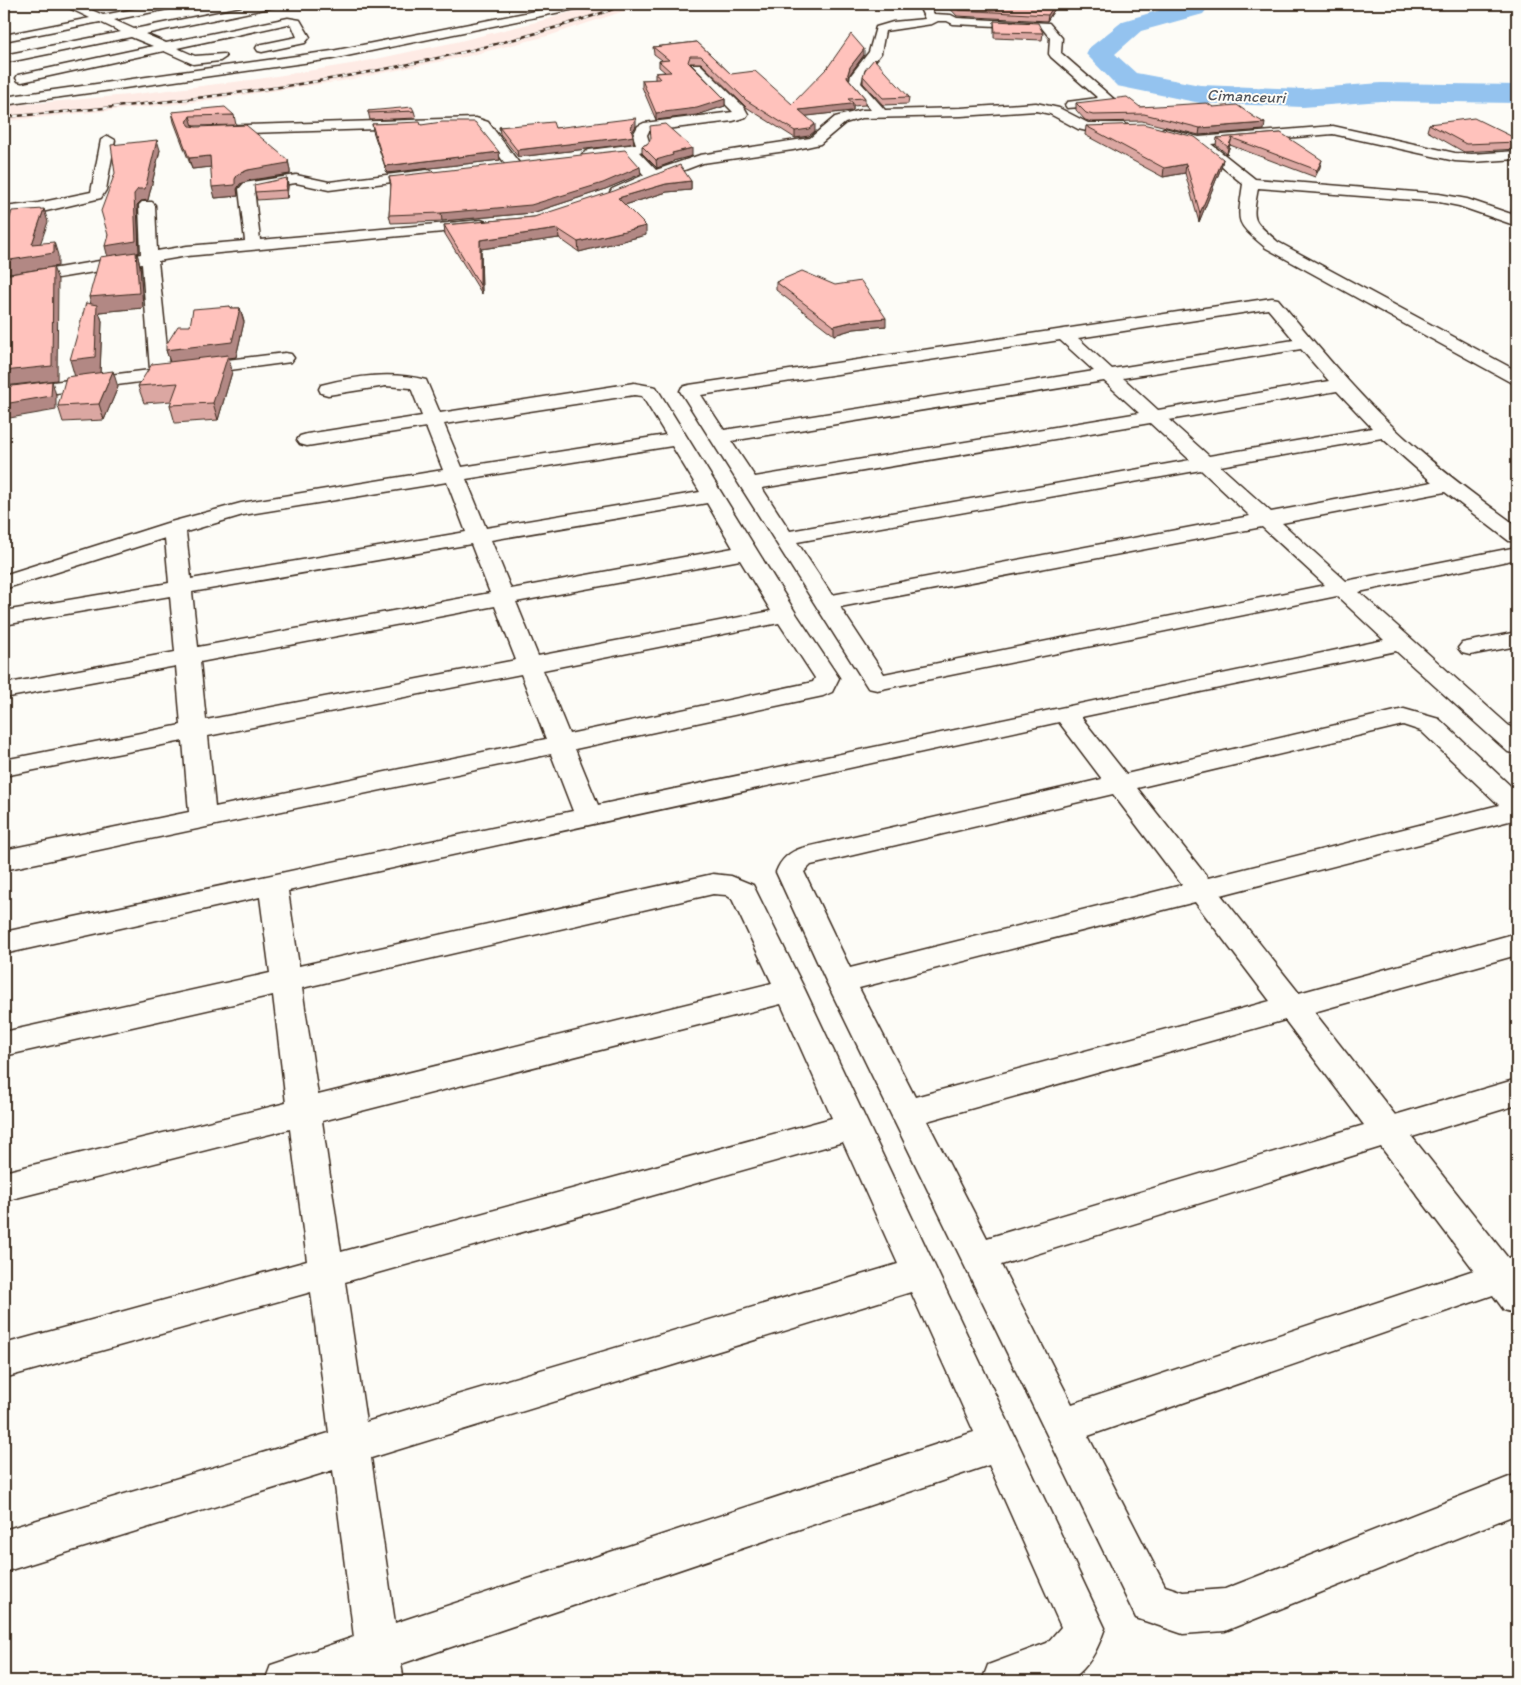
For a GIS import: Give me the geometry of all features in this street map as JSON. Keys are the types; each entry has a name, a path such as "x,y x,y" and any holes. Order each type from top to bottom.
{"street":[{"path":"4,38 177,4"},
{"path":"4,59 274,4"},
{"path":"4,101 332,55 585,4"},
{"path":"881,113 854,84 857,76 875,53 880,29 893,25 932,21 922,4"},
{"path":"71,5 193,60 204,60 233,54"},
{"path":"600,198 653,176 718,155 806,144 815,141 840,120 862,114 952,112 1030,107 1046,108 1108,101 1054,54 1056,38 1044,25 953,21 951,18 931,17"},
{"path":"22,78 288,21 296,22 304,37 301,40 252,50"},
{"path":"576,156 641,147 643,145 640,135 649,126 733,117 741,114 696,66"},
{"path":"1046,108 1072,122 1091,128 1147,127 1199,141 1333,130 1455,157 1472,158 1517,155"},
{"path":"198,131 476,122 483,125 512,163"},
{"path":"4,211 38,208 88,198 96,194 99,190 108,140"},
{"path":"1199,141 1251,183 1452,200 1517,220"},
{"path":"630,150 653,176"},
{"path":"493,166 530,161"},
{"path":"253,244 246,189 249,186 298,179 307,180 321,186 329,186 445,172"},
{"path":"1251,183 1246,215 1248,224 1272,245 1517,378"},
{"path":"147,205 149,256 160,375"},
{"path":"4,282 149,256 253,244 494,224"},
{"path":"1517,536 1448,485 1386,431 1341,385 1272,303 690,391 877,683 1517,553"},
{"path":"1064,334 1401,643 1517,746"},
{"path":"719,437 1306,343"},
{"path":"4,394 285,358"},
{"path":"328,389 393,379 420,384 590,817"},
{"path":"749,484 1341,385"},
{"path":"4,860 814,691 823,687 827,678 785,615 649,391 634,389 307,440"},
{"path":"784,538 1386,431"},
{"path":"4,582 241,509 677,439"},
{"path":"825,603 1448,485"},
{"path":"4,618 712,496"},
{"path":"175,528 203,819"},
{"path":"4,691 746,552"},
{"path":"4,768 785,615"},
{"path":"1470,648 1517,639"},
{"path":"4,943 1065,713 1401,643"},
{"path":"1062,1426 1512,1282 1388,1131 1065,713"},
{"path":"1517,809 1430,725 1404,717 802,858 792,867 790,872 841,981 1150,1603 1183,1613 1225,1610 1517,1494"},
{"path":"841,981 1517,809"},
{"path":"4,1044 713,884 730,886 743,892 1084,1628 1074,1646 1060,1660 1004,1681"},
{"path":"273,886 380,1666"},
{"path":"907,1113 1517,944"},
{"path":"4,1187 790,990"},
{"path":"978,1256 1517,1092"},
{"path":"4,1361 853,1126"},
{"path":"4,1552 920,1273"},
{"path":"288,1681 380,1666 998,1443"}],"shaded area":[{"path":"596,4 646,4 551,35 468,56 342,81 188,103 4,121 4,106 128,95 258,79 357,63 456,42 548,19"}],"building":[{"path":"952,4 1055,4 1048,15 958,10"},
{"path":"994,21 1038,23 1043,33 995,32"},
{"path":"851,34 864,49 850,67 847,77 865,98 848,99 853,103 851,104 799,110 815,124 809,129 795,131 746,100 701,56 690,56 688,62 725,99 697,108 656,113 642,80 660,79 655,73 671,72 659,61 669,60 653,47 697,42 731,74 755,71 792,104 828,67"},
{"path":"874,59 909,97 883,98 863,76 865,70"},
{"path":"1127,97 1140,107 1207,103 1213,107 1237,105 1265,123 1200,128 1144,114 1093,115 1086,113 1076,103"},
{"path":"225,107 234,115 190,116 187,122 190,126 196,127 246,125 288,160 288,163 248,170 238,174 235,179 235,185 212,187 210,156 189,158 172,112"},
{"path":"412,107 414,111 368,113 368,111"},
{"path":"636,118 631,127 633,136 517,150 499,127 553,122 555,128"},
{"path":"1474,118 1517,139 1517,142 1466,144 1429,124"},
{"path":"420,122 421,125 442,122 475,122 499,152 385,166 372,124"},
{"path":"665,124 692,148 672,153 673,155 656,160 642,146 651,139 650,126"},
{"path":"1143,124 1195,137 1223,159 1200,213 1186,164 1164,168 1086,126"},
{"path":"1281,133 1322,160 1317,170 1232,138 1228,147 1217,138"},
{"path":"157,140 145,189 138,189 134,194 136,241 105,246 108,235 101,211 115,173 111,145"},
{"path":"625,150 640,167 603,183 531,205 441,213 389,215 391,184 389,177"},
{"path":"680,165 691,181 666,184 618,198 646,226 578,242 558,229 480,240 480,285 444,225 534,217 614,191"},
{"path":"287,178 286,190 255,192 254,185"},
{"path":"44,209 32,244 54,242 54,253 4,261 4,236 12,211"},
{"path":"136,252 139,293 89,297 100,257"},
{"path":"53,267 52,366 4,371 4,275"},
{"path":"802,271 835,285 861,281 886,318 855,321 834,326 776,282"},
{"path":"86,303 97,305 95,357 70,360"},
{"path":"230,306 230,308 240,308 232,342 166,350 166,345 178,326 190,326 193,309"},
{"path":"228,355 213,403 170,405 178,383 138,386 152,364"},
{"path":"113,371 99,404 58,406 66,377"},
{"path":"52,381 51,396 4,404 4,387"}],"waterway":[{"name":"Cimanceuri","path":"1192,4 1194,9 1132,26 1099,54 1127,80 1200,94 1303,98 1381,92 1517,94"}],"railway":[{"path":"4,117 162,102 320,81 476,49 552,29 628,4"}]}
